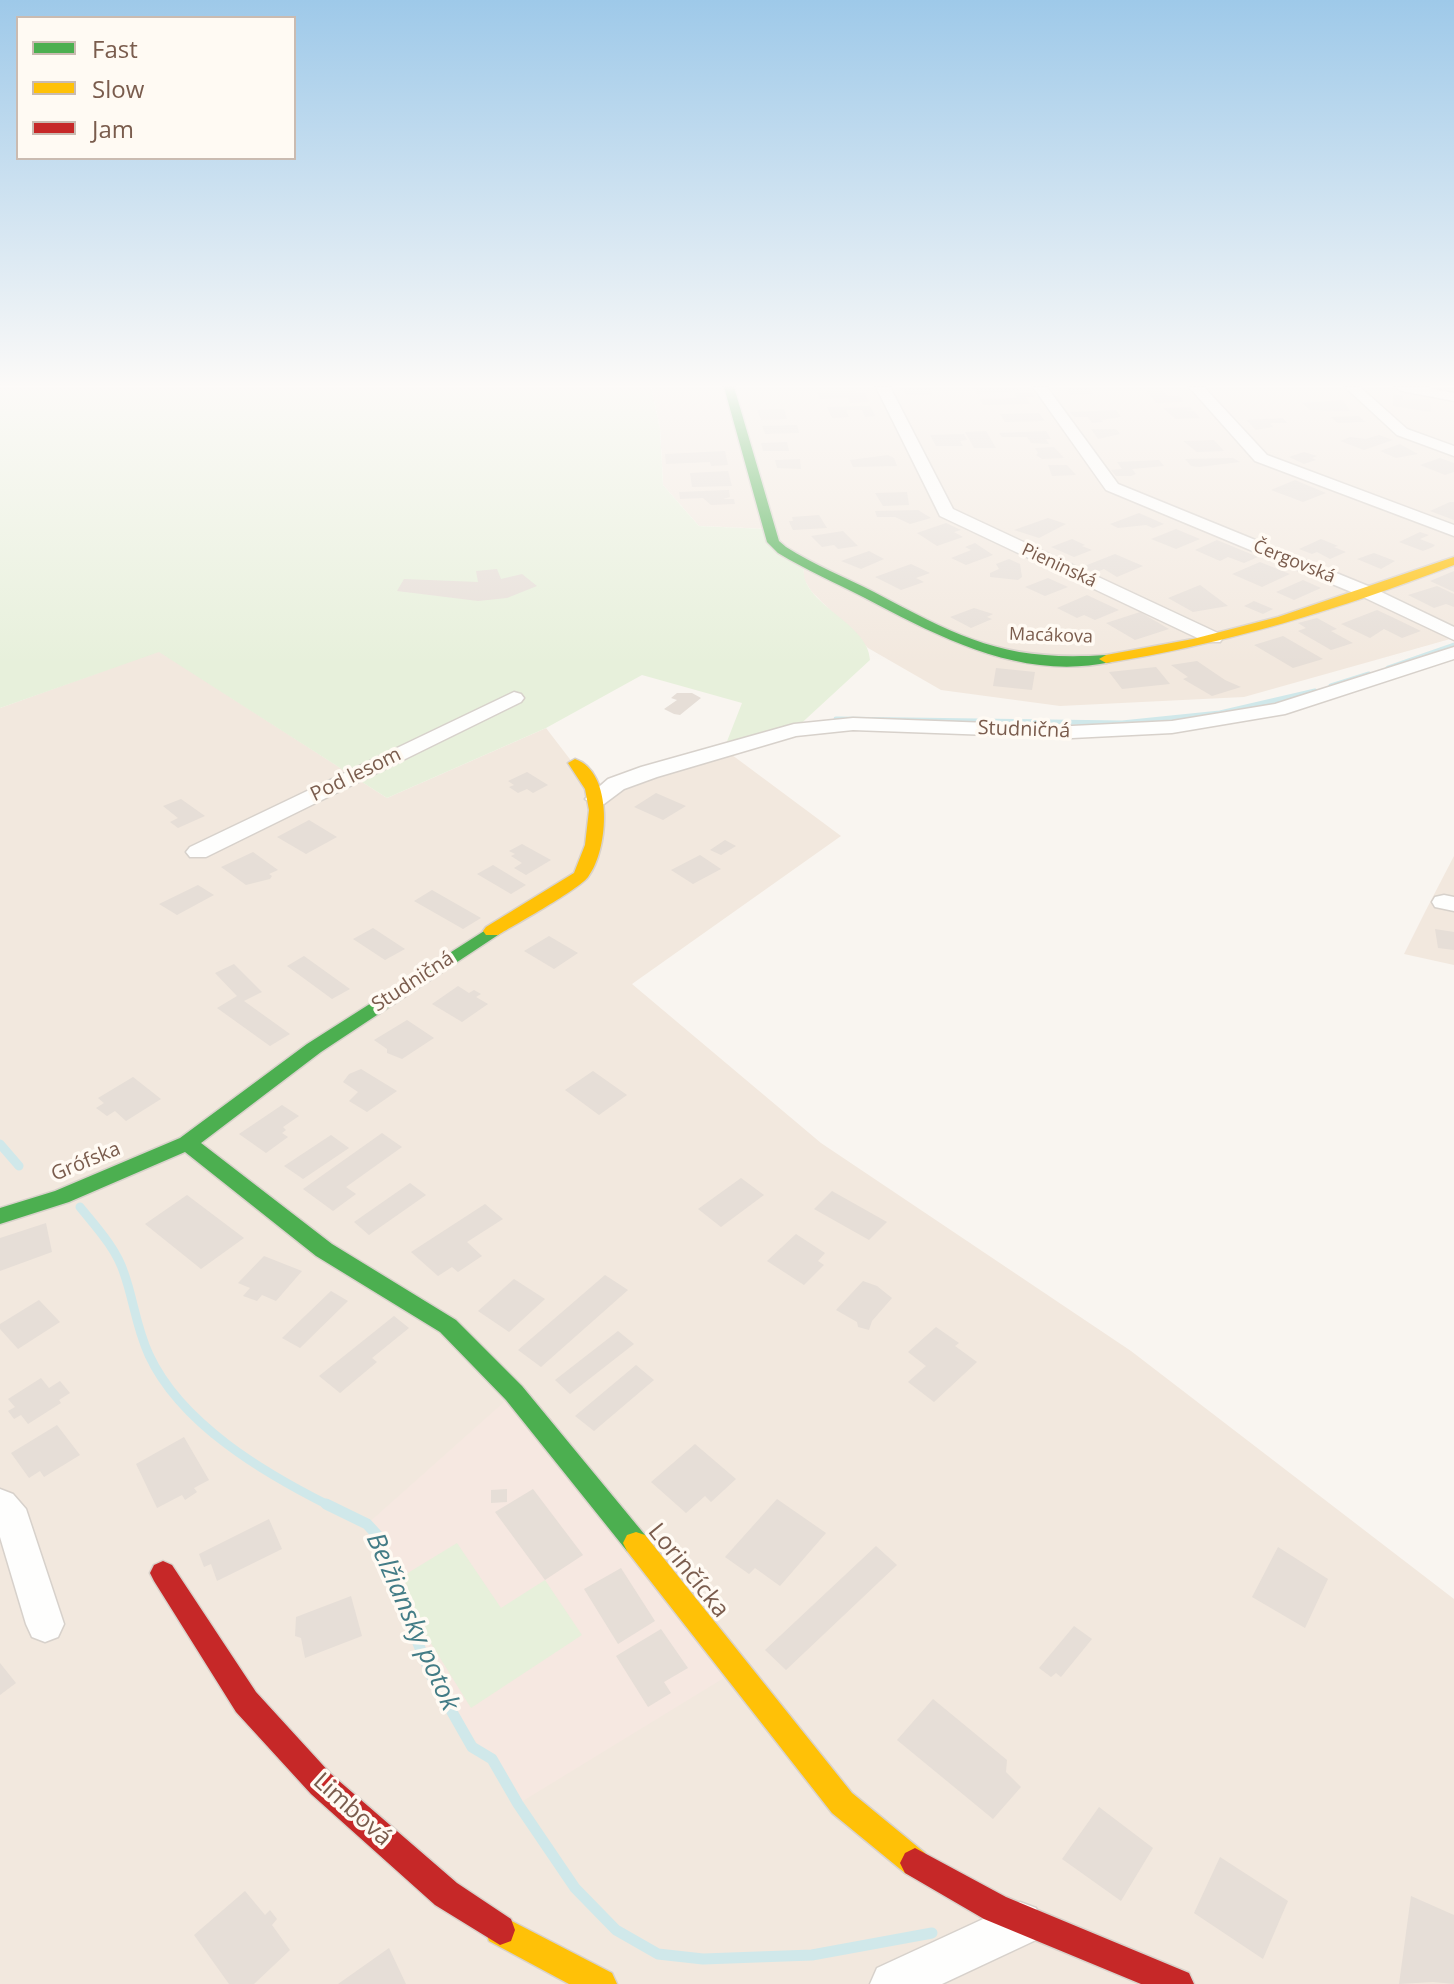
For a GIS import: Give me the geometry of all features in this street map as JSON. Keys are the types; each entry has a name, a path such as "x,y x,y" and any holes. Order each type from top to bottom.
{"street":[{"name":"Macákova","path":"755,480 773,542 939,633 979,650 1034,659 1143,654 1213,638 1367,592 1454,561"},
{"name":"Pieninská","path":"930,480 946,512 1213,638"},
{"name":"Čergovská","path":"1105,480 1112,487 1367,592 1454,634"},
{"path":"1318,480 1454,531"},
{"name":"Studničná","path":"187,1143 364,1014 581,876 588,862 596,799 616,784 794,730 883,724 1103,732 1198,724 1278,710 1454,653"},
{"name":"Pod lesom","path":"198,852 514,698"},
{"path":"575,763 596,799"},
{"name":"Grófska","path":"0,1216 62,1197 187,1143"},
{"name":"Lorinčícka","path":"187,1143 324,1250 448,1326 514,1393 842,1803 879,1836 922,1868 971,1897 1178,1984"},
{"path":"0,1505 13,1520 45,1624"},
{"name":"Limbová","path":"163,1573 246,1702 321,1784 446,1894 504,1933 601,1984"},
{"path":"893,1984 1027,1921"}],"shaded area":[{"path":"663,480 1454,480 1454,638 1244,697 1060,706 941,690 868,648 811,591 803,578 804,568 768,529 699,526 663,485"},
{"path":"159,651 387,798 546,728 592,788 724,749 841,836 632,984 821,1143 1131,1351 1454,1599 1454,1984 0,1984 0,708"},
{"path":"1454,856 1454,965 1404,954 1426,910"},
{"path":"514,1393 737,1670 518,1804 431,1675 367,1524"}],"green space":[{"path":"0,480 663,480 663,485 699,526 768,529 804,568 805,580 812,592 859,635 867,647 870,660 794,730 724,749 742,703 642,675 546,728 387,798 159,652 0,708"},
{"path":"457,1543 501,1608 545,1580 582,1635 471,1708 393,1582"}],"building":[{"path":"691,480 730,480 732,486 692,487"},
{"path":"1295,480 1326,493 1303,502 1271,490"},
{"path":"729,490 730,497 723,499 734,499 735,504 711,505 703,498 680,499 679,492"},
{"path":"907,492 909,505 883,506 875,493"},
{"path":"1454,502 1454,520 1430,511"},
{"path":"918,510 931,518 910,524 895,517 877,517 875,511"},
{"path":"1139,513 1164,524 1153,528 1146,525 1118,528 1110,524"},
{"path":"819,515 827,528 793,530 789,521 793,521 792,517"},
{"path":"1048,518 1066,524 1039,538 1014,530"},
{"path":"946,523 961,530 954,532 963,537 937,546 917,533"},
{"path":"1176,529 1200,539 1176,549 1151,539"},
{"path":"843,531 858,546 838,549 834,545 822,547 811,536"},
{"path":"1420,532 1429,535 1420,539 1435,545 1433,547 1423,551 1399,542"},
{"path":"1072,539 1092,550 1074,557 1051,547"},
{"path":"1321,539 1346,552 1330,559 1317,552 1312,554 1299,549"},
{"path":"1217,540 1258,557 1244,563 1228,557 1220,561 1195,550"},
{"path":"975,543 993,555 966,565 951,558 971,550 965,547"},
{"path":"869,551 884,559 861,569 841,561"},
{"path":"1374,553 1395,561 1381,569 1357,559"},
{"path":"1115,554 1143,566 1117,577 1104,569 1095,573 1082,567"},
{"path":"1009,559 1020,564 1022,577 1018,580 990,577 990,573 999,569 996,564"},
{"path":"1260,562 1290,574 1262,587 1232,574"},
{"path":"911,564 930,573 916,578 924,582 901,590 875,577"},
{"path":"497,569 501,579 522,574 537,586 507,598 478,601 397,591 404,579 478,582 476,571"},
{"path":"1454,571 1454,592 1430,581"},
{"path":"1048,578 1068,587 1045,596 1025,587"},
{"path":"1303,580 1321,588 1294,600 1276,592"},
{"path":"1200,585 1228,606 1193,612 1168,598"},
{"path":"1437,586 1454,594 1454,607 1446,604 1434,608 1408,595"},
{"path":"1087,595 1119,610 1095,620 1084,615 1077,618 1057,608"},
{"path":"1254,601 1273,609 1263,614 1244,606"},
{"path":"974,608 993,614 987,617 992,619 971,628 950,617"},
{"path":"1377,610 1421,631 1402,638 1384,629 1370,638 1341,624"},
{"path":"1140,612 1169,629 1135,640 1106,623"},
{"path":"1317,618 1337,629 1331,631 1353,643 1331,650 1298,631 1306,628 1298,623"},
{"path":"1283,636 1323,659 1293,668 1254,645"},
{"path":"1197,661 1241,687 1212,696 1183,679 1188,677 1171,665"},
{"path":"1156,667 1170,684 1122,689 1109,672"},
{"path":"996,668 1035,672 1032,690 993,686"},
{"path":"677,693 692,693 701,698 680,715 674,714 664,709 677,700 671,698"},
{"path":"527,772 548,785 533,793 527,789 518,793 509,787 514,785 508,781"},
{"path":"656,793 686,806 663,820 634,807"},
{"path":"181,799 205,816 178,828 170,822 178,818 163,806"},
{"path":"309,820 337,837 306,854 277,837"},
{"path":"725,840 736,846 721,855 710,850"},
{"path":"522,844 551,860 526,875 514,868 522,863 509,851"},
{"path":"253,852 278,870 269,874 272,876 270,879 246,885 221,867"},
{"path":"700,855 721,869 693,884 671,870"},
{"path":"493,865 526,885 511,894 477,874"},
{"path":"198,885 214,895 177,915 159,904"},
{"path":"432,890 481,918 463,929 414,901"},
{"path":"373,928 405,949 385,960 353,939"},
{"path":"1435,929 1454,932 1454,950 1438,948"},
{"path":"549,936 578,953 554,969 524,951"},
{"path":"304,956 350,989 332,999 287,966"},
{"path":"234,964 262,992 244,1001 290,1034 270,1046 217,1008 237,996 215,973"},
{"path":"458,986 469,993 474,990 481,994 476,997 488,1004 462,1022 432,1004"},
{"path":"407,1020 434,1038 402,1059 387,1053 387,1049 374,1040"},
{"path":"361,1069 397,1091 367,1112 349,1101 358,1092 343,1082 349,1074"},
{"path":"593,1071 627,1095 599,1115 565,1090"},
{"path":"133,1077 161,1099 126,1121 115,1111 107,1116 96,1108 104,1103 98,1098"},
{"path":"282,1105 299,1116 283,1127 286,1130 282,1133 288,1137 266,1153 239,1134"},
{"path":"382,1133 402,1147 346,1187 356,1194 333,1211 303,1189"},
{"path":"331,1135 349,1148 303,1179 284,1166"},
{"path":"741,1178 764,1195 721,1227 698,1209"},
{"path":"410,1183 426,1195 369,1235 354,1222"},
{"path":"832,1191 887,1222 869,1240 814,1209"},
{"path":"187,1195 244,1238 201,1269 145,1224"},
{"path":"485,1204 503,1219 467,1242 482,1256 458,1272 452,1267 438,1276 411,1252"},
{"path":"46,1223 52,1252 0,1271 0,1238"},
{"path":"796,1234 825,1253 818,1261 824,1265 804,1285 767,1261"},
{"path":"264,1256 302,1271 276,1301 262,1295 257,1301 243,1296 250,1288 238,1283"},
{"path":"605,1275 628,1290 541,1367 518,1350"},
{"path":"514,1279 545,1299 509,1332 478,1311"},
{"path":"863,1281 877,1286 892,1298 872,1321 869,1330 858,1327 857,1322 836,1310"},
{"path":"331,1291 348,1301 300,1348 282,1338"},
{"path":"39,1300 60,1322 18,1349 0,1329 0,1324"},
{"path":"394,1316 409,1328 372,1358 377,1362 340,1393 319,1376"},
{"path":"936,1327 959,1343 955,1346 977,1362 934,1402 908,1382 926,1366 908,1352"},
{"path":"618,1331 634,1344 570,1394 555,1380"},
{"path":"636,1365 654,1380 594,1431 575,1416"},
{"path":"41,1378 49,1388 60,1381 70,1393 59,1400 61,1403 28,1424 21,1415 14,1419 8,1411 15,1407 8,1399"},
{"path":"57,1425 80,1455 44,1477 40,1471 29,1478 11,1453"},
{"path":"184,1437 209,1480 194,1488 197,1492 185,1500 182,1495 157,1508 136,1464"},
{"path":"695,1444 736,1479 711,1502 705,1496 686,1513 651,1482"},
{"path":"507,1489 507,1502 491,1503 491,1490"},
{"path":"533,1489 583,1555 545,1580 495,1512"},
{"path":"777,1499 826,1533 780,1586 755,1568 749,1574 725,1557"},
{"path":"269,1519 282,1549 217,1581 211,1564 204,1567 199,1554"},
{"path":"876,1546 897,1565 786,1670 765,1650"},
{"path":"1278,1547 1328,1579 1305,1628 1252,1597"},
{"path":"621,1568 655,1621 618,1644 584,1589"},
{"path":"351,1596 362,1636 305,1658 301,1638 295,1636 296,1617"},
{"path":"1074,1626 1092,1639 1061,1677 1056,1673 1051,1677 1039,1668"},
{"path":"661,1629 688,1668 664,1682 671,1693 648,1707 616,1656"},
{"path":"0,1663 16,1683 0,1695"},
{"path":"933,1699 1007,1760 1006,1772 1021,1787 993,1819 897,1740"},
{"path":"1099,1807 1153,1848 1121,1901 1062,1859"},
{"path":"1220,1857 1288,1901 1263,1959 1194,1913"},
{"path":"245,1891 265,1915 270,1910 277,1919 272,1925 290,1950 254,1984 229,1984 194,1935"},
{"path":"1411,1896 1454,1915 1454,1984 1399,1984"},
{"path":"389,1948 406,1984 338,1984"}],"waterway":[{"path":"1388,668 1454,645"},
{"path":"1331,686 1369,674"},
{"path":"836,719 1122,723 1220,713 1315,691"},
{"name":"Belžiansky potok","path":"0,1144 19,1166"},
{"name":"Belžiansky potok","path":"80,1207 116,1255 149,1355 163,1380 182,1403 203,1424 252,1462 329,1505"},
{"name":"Belžiansky potok","path":"329,1505 367,1524 379,1537 382,1566 393,1582 431,1675 472,1747 492,1759 518,1804 575,1888 616,1930 658,1954 703,1959 812,1955 932,1933"}],"traffic: fast":[{"path":"755,480 773,542 803,563 927,626 982,649 1039,661 1106,659"},
{"path":"0,1216 62,1197 187,1143 314,1048 492,931"},
{"path":"187,1143 324,1250 448,1326 514,1393 636,1543"}],"traffic: slow":[{"path":"1106,659 1193,643 1283,620 1454,561"},
{"path":"492,931 581,876 593,845 597,810 593,789 575,763"},
{"path":"636,1543 842,1803 915,1863"},
{"path":"500,1930 601,1984"}],"traffic: jam":[{"path":"163,1573 246,1702 321,1784 446,1894 500,1930"},
{"path":"915,1863 995,1908 1178,1984"}]}
